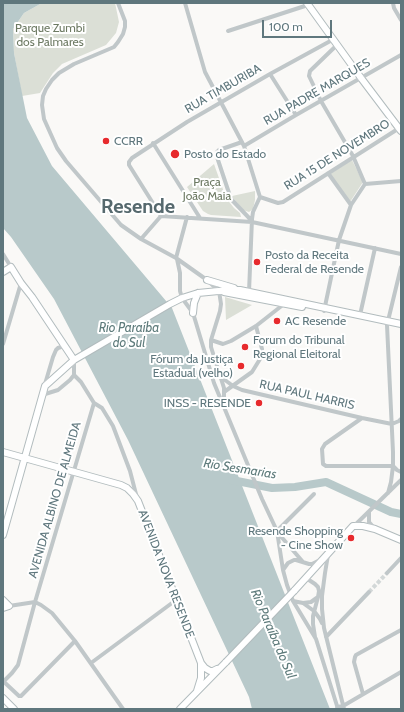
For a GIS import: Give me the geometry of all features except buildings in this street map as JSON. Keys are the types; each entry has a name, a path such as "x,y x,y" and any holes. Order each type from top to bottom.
{"main road":[{"path":"308,4 400,128"},
{"path":"3,272 11,267 74,360"},
{"path":"207,280 285,301 388,323 401,324"},
{"path":"3,535 45,386 74,360 182,298 198,293 240,290"},
{"path":"220,291 285,301"},
{"path":"192,313 198,293"},
{"path":"324,309 360,315 401,327"},
{"path":"3,452 73,471"},
{"name":"AVENIDA NOVA RESENDE","path":"73,471 127,488 138,501 201,663"},
{"path":"180,709 306,578 353,526 363,526 376,529 401,540"},
{"path":"3,600 6,607"},
{"path":"201,663 210,671 221,667"},
{"path":"197,692 201,678 201,663"},
{"path":"3,698 12,709"}],"street":[{"path":"118,3 125,21 125,28 118,42 114,47 74,64 59,73 46,89 43,96 42,112 50,134 66,161 121,225 141,239 176,258 220,291 220,311 211,340 211,347 224,392 224,407"},
{"path":"186,3 205,72 243,144 260,197 252,222 248,292"},
{"path":"390,3 394,5 401,20"},
{"path":"228,31 308,4"},
{"path":"336,42 309,73 310,79 353,156 365,184"},
{"name":"RUA TIMBURIBA","path":"161,216 130,165 129,162 132,158 186,122 220,102 270,74 336,42"},
{"name":"RUA PADRE MARQUES","path":"252,222 231,199 217,159 217,152 220,149 243,144 401,55"},
{"path":"270,74 296,115"},
{"name":"RUA 15 DE NOVEMBRO","path":"260,197 280,203 400,128"},
{"path":"153,144 200,218"},
{"path":"328,173 351,205"},
{"path":"365,184 401,181"},
{"path":"324,309 339,240 351,205 365,184"},
{"path":"141,239 161,216 187,217 252,222 401,254"},
{"path":"187,217 176,258 180,273 180,291 182,298 192,313 214,383 251,474 277,532 283,570 293,601 316,639"},
{"path":"360,315 375,248"},
{"path":"3,254 11,267"},
{"path":"386,494 391,482 393,466 388,323 401,267"},
{"path":"3,344 21,283"},
{"path":"211,340 223,344 227,343 256,326 285,301"},
{"path":"224,392 252,372 260,359 262,349 259,332 256,326"},
{"path":"45,386 53,357 58,348 64,346"},
{"path":"74,360 74,374 81,382 94,403 102,408 113,426 130,471 138,501"},
{"path":"42,395 58,390 74,374"},
{"path":"214,383 218,384 221,379"},
{"name":"RUA PAUL HARRIS","path":"221,379 242,390 392,424"},
{"name":"AVENIDA ALBINO DE ALMEIDA","path":"3,681 18,665 73,471 94,403"},
{"path":"362,418 324,444 322,449 323,464 326,466 393,466 401,472"},
{"path":"392,424 401,419"},
{"path":"353,526 401,480"},
{"path":"277,532 314,494"},
{"path":"370,510 369,522 376,529"},
{"path":"277,532 304,563"},
{"path":"329,552 322,596 322,609 326,637 344,707"},
{"path":"283,570 294,560 312,564 324,558"},
{"path":"387,573 401,558"},
{"path":"306,578 318,587 319,591 314,611 313,624 316,639 337,708 344,707 401,672"},
{"path":"326,637 369,592"},
{"path":"293,601 303,603 311,602 318,597"},
{"path":"91,663 176,600"},
{"path":"6,607 35,602 52,613 76,641 123,709"},
{"path":"303,603 314,611 324,628"},
{"path":"363,694 354,662 356,655 401,630"},
{"path":"3,681 19,696 21,696 76,641"}],"green space":[{"name":"Parque Zumbi dos Palmares","path":"42,3 115,3 119,22 116,33 106,45 62,64 53,73 40,93 22,96 14,53 13,29 24,13"},
{"path":"352,160 363,182 350,202 330,174"},
{"name":"Praça João Maia","path":"214,164 226,198 240,213 241,217 208,214 203,211 187,187"},
{"path":"255,191 253,209 249,212 243,210 232,196"},
{"path":"225,297 252,305 226,320"}],"water":[{"name":"Rio Paraíba do Sul","path":"3,3 42,3 24,13 13,29 14,53 27,118 52,166 172,308 330,709 252,709 249,697 128,440 54,299 11,237 3,228"}],"waterway":[{"name":"Rio Sesmarias","path":"232,480 272,488 295,487 326,482 391,512 401,514"}],"tunnel":[{"path":"369,592 387,573"}],"place":[{"name":"CCRR","path":"106,141"},
{"name":"Posto do Estado","path":"175,154"},
{"name":"Posto da Receita Federal de Resende","path":"257,262"},
{"name":"AC Resende","path":"277,321"},
{"name":"Forum do Tribunal Regional Eleitoral","path":"245,347"},
{"name":"Fórum da Justiça Estadual (velho)","path":"241,366"},
{"name":"INSS - RESENDE","path":"259,403"},
{"name":"Resende Shopping - Cine Show","path":"351,538"}],"district":[{"name":"Resende","path":"138,207"}]}
